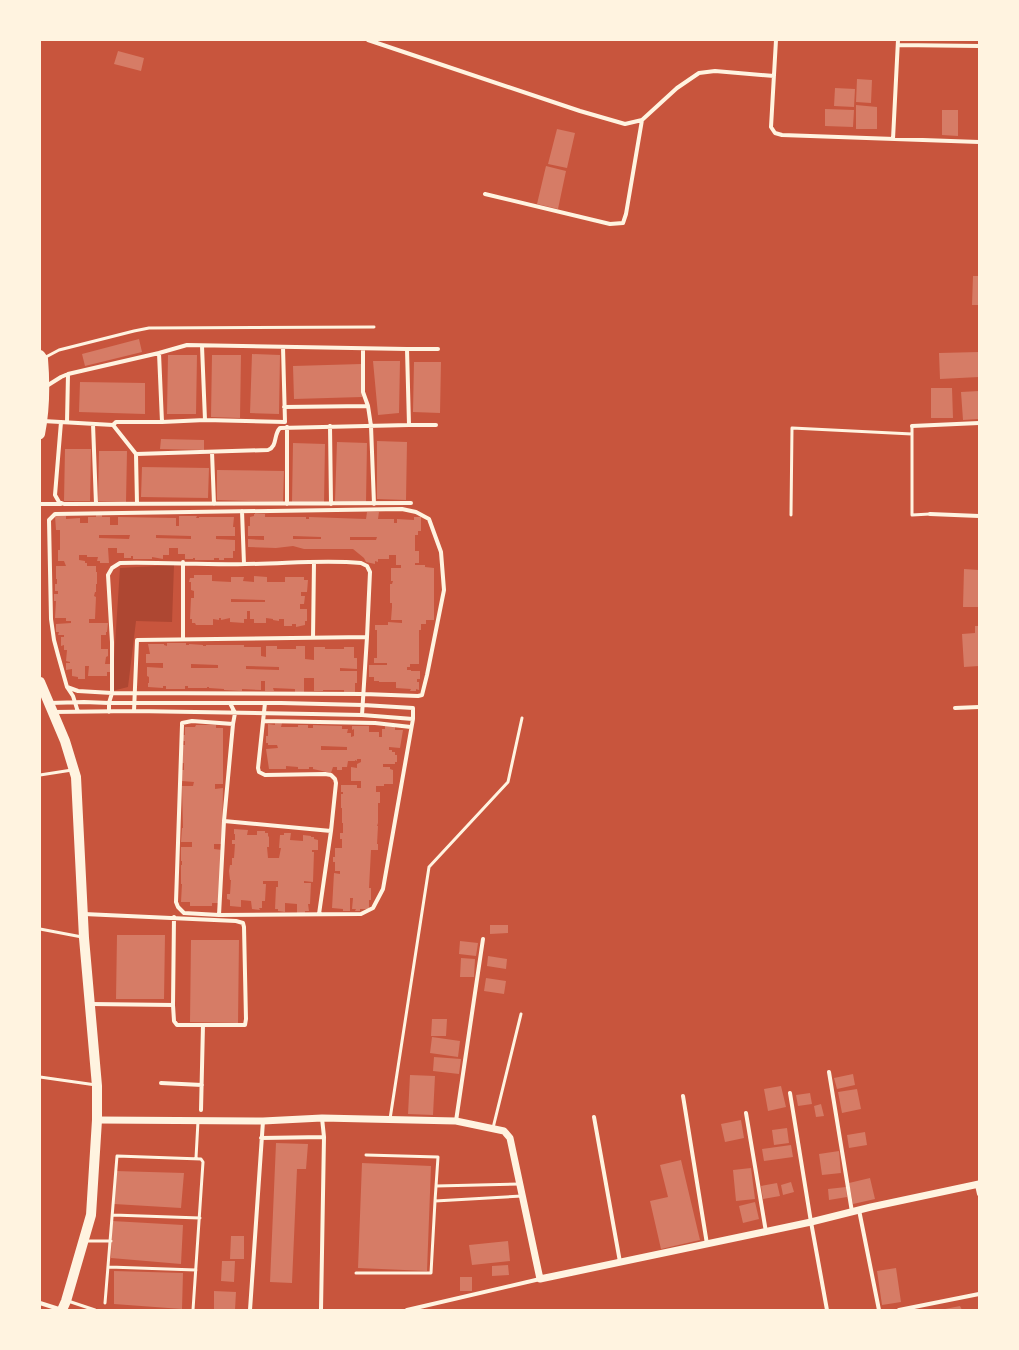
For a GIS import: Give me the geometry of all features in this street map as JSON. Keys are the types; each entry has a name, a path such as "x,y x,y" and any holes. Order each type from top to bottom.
{"main road":[{"path":"40,434 43,421 44,388 41,357"},
{"path":"40,682 65,741 76,777 84,938 97,1086 97,1120 91,1215 63,1307"}],"street":[{"path":"368,40 580,111 625,124 642,120 677,88 699,73 715,71 774,76"},
{"path":"776,40 771,127 775,133 782,135 979,142"},
{"path":"893,139 898,40"},
{"path":"898,45 979,46"},
{"path":"485,194 610,224 623,223 626,214 642,120"},
{"path":"44,388 68,374 160,353 187,345 438,349"},
{"path":"202,346 205,420"},
{"path":"43,421 113,425 116,422 205,420 285,422 283,347"},
{"path":"363,349 362,392 368,406 371,426 374,504"},
{"path":"407,349 409,425"},
{"path":"160,353 162,422"},
{"path":"67,422 68,374"},
{"path":"284,407 368,406"},
{"path":"62,422 56,495 59,502 64,504"},
{"path":"912,426 979,423"},
{"path":"93,424 96,504"},
{"path":"113,425 136,454 137,504"},
{"path":"330,426 331,504"},
{"path":"136,454 268,450 274,445 278,430 286,427 436,426"},
{"path":"286,427 287,504"},
{"path":"212,452 214,504"},
{"path":"40,504 411,503"},
{"path":"67,686 78,691 134,694 422,695 444,590 441,552 429,519 416,512 402,509 59,514 52,516 50,520 50,618 54,640 67,686 78,712"},
{"path":"242,511 244,564"},
{"path":"930,514 979,516"},
{"path":"183,562 183,639"},
{"path":"110,712 109,703 112,693 112,642 108,575 109,571 115,565 120,563 183,562 244,564 314,562 361,563 367,566 370,572 364,705 362,715"},
{"path":"313,638 314,562"},
{"path":"134,711 137,640 367,637"},
{"path":"51,708 75,702 265,703 364,705 413,708 413,720 383,889 373,908 361,914 219,915 184,913 178,908 176,902 182,723 192,721 233,724"},
{"path":"219,915 224,821 233,724 236,713 230,703"},
{"path":"265,703 258,768 259,772 265,776 325,774 331,775 335,779 336,783 331,831 319,914"},
{"path":"312,704 312,714"},
{"path":"955,708 979,707"},
{"path":"51,708 78,712 134,711 362,715 413,720"},
{"path":"263,721 375,723 411,727"},
{"path":"224,821 331,831"},
{"path":"83,914 174,917 236,921 244,923 245,1024 240,1026 177,1025 174,1021 174,917"},
{"path":"456,1121 483,938"},
{"path":"90,1004 173,1005"},
{"path":"201,1110 203,1025"},
{"path":"829,1072 855,1211 879,1310"},
{"path":"162,1083 202,1085"},
{"path":"790,1093 827,1310"},
{"path":"683,1096 707,1244"},
{"path":"746,1113 766,1232"},
{"path":"594,1117 620,1262"},
{"path":"321,1310 324,1137 322,1118"},
{"path":"97,1120 263,1121 322,1118 390,1119 456,1121 504,1131 510,1138 540,1280"},
{"path":"250,1310 263,1121"},
{"path":"261,1138 324,1137"},
{"path":"407,1310 978,1184 979,1194"},
{"path":"899,1310 979,1294"},
{"path":"40,1303 63,1307"},
{"path":"45,1310 47,1305"}],"lane":[{"path":"41,357 59,350 148,328 374,326"},
{"path":"912,426 912,515 930,514"},
{"path":"791,515 792,428 912,434"},
{"path":"390,1119 429,867 508,782 522,718"},
{"path":"40,775 74,770"},
{"path":"40,929 84,938"},
{"path":"493,1128 521,1014"},
{"path":"40,1077 97,1086"},
{"path":"196,1158 198,1121"},
{"path":"356,1273 431,1273 438,1157 366,1155"},
{"path":"105,1303 118,1156 196,1158 201,1159 203,1162 193,1310"},
{"path":"436,1186 520,1184"},
{"path":"435,1201 522,1196"},
{"path":"113,1215 200,1218"},
{"path":"83,1242 111,1241"},
{"path":"109,1267 196,1270"},
{"path":"63,1307 95,1310"}],"shaded area":[{"path":"174,565 172,622 136,621 128,687 112,691 120,568"}],"building":[{"path":"118,51 144,58 141,71 114,64"},
{"path":"857,79 872,80 871,103 856,102"},
{"path":"835,88 855,89 854,107 834,106"},
{"path":"856,105 877,107 877,129 856,129"},
{"path":"825,109 854,110 853,127 825,126"},
{"path":"942,110 958,110 958,136 942,135"},
{"path":"557,129 575,133 567,168 548,164"},
{"path":"546,166 566,171 558,209 537,204"},
{"path":"973,276 979,276 979,305 972,305"},
{"path":"139,339 142,352 85,366 82,354"},
{"path":"979,352 979,377 940,379 939,353"},
{"path":"252,354 280,355 279,414 250,413"},
{"path":"168,355 197,355 196,414 167,414"},
{"path":"212,355 241,355 240,418 211,417"},
{"path":"373,361 400,361 399,413 378,415"},
{"path":"414,362 441,362 440,413 413,412"},
{"path":"361,364 362,397 294,399 293,366"},
{"path":"80,382 145,383 145,414 79,412"},
{"path":"931,388 952,388 953,418 931,418"},
{"path":"979,391 979,419 963,420 961,392"},
{"path":"161,439 204,440 204,450 160,449"},
{"path":"377,441 407,442 406,500 377,499"},
{"path":"337,442 367,443 366,502 335,501"},
{"path":"293,443 325,444 324,503 292,502"},
{"path":"65,449 91,449 90,501 64,501"},
{"path":"99,451 127,451 126,502 98,501"},
{"path":"142,467 209,468 208,498 141,497"},
{"path":"217,470 284,471 283,502 217,500"},
{"path":"367,512 379,512 378,519 394,519 394,523 397,523 397,519 414,520 414,517 421,517 421,531 418,531 418,535 415,535 415,551 419,551 419,563 415,563 415,565 425,565 425,567 434,568 434,620 426,620 426,624 421,624 421,630 419,630 419,664 410,664 410,667 407,667 407,670 420,671 420,679 417,679 417,682 419,682 419,690 416,689 416,691 410,691 411,689 396,688 396,682 379,682 374,681 374,677 369,677 369,665 387,665 387,663 374,663 374,658 377,658 377,630 375,630 375,625 388,625 388,622 402,623 402,620 391,620 392,603 390,603 390,584 392,584 393,581 391,581 391,568 401,568 401,565 396,565 396,555 389,555 389,559 378,559 378,562 375,561 375,564 366,562 364,558 353,549 304,549 293,546 276,548 248,547 248,539 264,540 264,536 248,536 250,517 254,516 254,514 265,514 265,517 306,517 306,519 309,519 309,517 366,519","holes":["293,536 321,537 321,539 293,539","350,537 377,537 376,540 350,540"]},
{"path":"96,514 102,514 102,517 110,517 110,525 118,525 118,517 176,518 176,526 179,526 179,516 197,516 196,518 234,517 233,527 235,527 235,536 216,536 216,539 235,540 235,551 233,551 233,558 224,558 224,560 214,558 214,560 195,560 195,558 185,559 185,554 178,554 178,548 169,548 169,555 163,555 163,559 152,557 152,559 133,559 133,556 131,556 131,558 124,558 124,553 117,553 117,548 108,548 109,563 100,563 100,561 97,561 98,557 79,555 79,560 85,561 87,566 96,566 97,584 94,596 96,597 95,619 89,619 89,623 108,623 106,635 101,635 101,649 108,649 108,656 106,657 105,664 110,664 111,672 107,672 107,676 88,676 89,666 85,666 85,679 78,679 78,677 72,676 72,669 66,670 66,663 70,662 66,661 67,650 64,650 64,645 61,646 61,637 64,637 64,635 58,635 59,632 56,632 56,624 71,623 71,621 66,621 66,618 55,618 56,601 54,601 54,594 58,594 58,591 55,591 55,584 57,584 56,566 66,566 64,561 58,561 58,550 60,550 60,530 56,530 55,516 66,516 66,519 80,518 80,523 88,523 88,517 96,517","holes":["99,535 130,535 129,539 99,538","156,535 191,536 191,539 156,538"]},
{"path":"964,569 979,570 979,607 963,607"},
{"path":"194,575 212,575 212,581 231,582 231,577 244,577 243,581 254,582 254,576 267,577 267,582 285,582 285,577 304,577 304,580 308,580 307,592 301,592 301,596 305,596 304,604 300,604 300,609 307,609 307,621 305,621 305,625 296,627 296,624 292,624 292,626 284,626 284,619 279,619 279,621 266,618 266,623 254,623 254,619 250,619 250,611 247,611 247,619 244,619 244,623 230,622 230,618 221,620 221,618 219,618 219,620 213,619 213,625 196,625 195,623 192,623 192,619 190,619 191,598 194,598 194,591 191,590 191,582 189,582 190,578 194,578","holes":["231,599 265,600 265,602 231,602"]},
{"path":"975,626 979,626 979,666 964,667 962,634 975,633"},
{"path":"167,643 186,643 186,645 203,646 244,645 244,647 261,647 261,656 266,657 266,646 277,646 277,649 296,649 296,646 305,646 305,659 314,660 314,647 325,647 325,649 344,649 344,647 354,647 354,658 357,658 357,669 340,668 340,671 357,671 357,683 355,683 355,692 344,692 344,690 314,691 314,678 304,678 304,692 295,692 295,689 273,688 274,691 265,691 265,681 261,681 261,690 242,689 242,691 209,687 188,688 188,686 185,686 185,689 166,689 166,686 163,686 163,688 148,687 149,677 147,676 147,667 163,668 163,663 146,663 146,654 150,654 148,644 164,644 167,646","holes":["191,664 218,665 218,668 191,668","246,666 279,667 279,670 246,669"]},
{"path":"275,723 282,723 281,727 298,727 298,725 308,725 308,728 313,728 313,725 342,726 342,729 348,729 347,733 351,733 351,737 354,736 354,729 352,730 352,726 369,726 369,732 379,732 379,737 382,737 382,729 385,729 385,726 395,726 395,730 403,730 400,748 389,747 389,750 392,750 392,752 395,752 395,755 397,755 397,762 395,762 395,764 383,764 383,767 390,767 390,769 393,770 393,784 376,786 376,792 380,792 377,826 378,850 371,850 369,888 371,888 371,900 369,900 369,909 360,909 360,911 355,911 356,909 352,909 353,898 350,898 350,911 332,908 334,873 340,874 340,871 335,871 335,862 333,862 333,857 335,857 335,848 342,848 340,833 343,833 341,794 343,794 343,792 341,792 341,785 357,785 357,788 361,788 361,781 351,781 351,767 357,768 357,764 361,762 361,759 357,759 357,761 348,761 347,767 342,767 342,770 337,770 337,767 333,767 331,773 313,769 313,767 309,767 309,769 298,769 298,767 286,766 286,769 269,769 266,749 278,748 277,745 268,745 268,743 266,743 266,736 268,736 268,724 275,725","holes":["321,746 347,747 347,750 321,750"]},
{"path":"196,725 216,725 216,728 223,728 223,784 215,784 215,789 223,788 222,844 214,844 214,849 222,850 219,903 212,903 212,906 190,906 190,902 181,902 181,847 192,847 192,842 181,842 183,828 182,786 193,786 194,782 182,781 182,770 184,770 184,763 182,763 183,745 185,745 183,735 185,735 185,727 195,727"},
{"path":"234,829 248,830 247,835 257,835 257,831 265,831 265,833 268,833 268,858 279,858 281,848 279,848 280,835 284,835 284,833 291,833 290,840 303,841 303,835 314,837 314,839 318,840 318,850 312,850 312,852 314,852 313,882 304,881 304,883 311,883 310,904 308,904 309,911 305,911 305,913 297,913 297,904 285,903 285,912 275,909 276,887 278,887 278,881 263,881 263,884 266,884 265,901 262,901 262,908 259,908 260,910 252,909 251,901 241,900 241,907 230,906 230,900 227,899 227,894 230,894 231,880 229,871 230,865 232,865 232,858 234,858 235,844 232,844 232,840 235,840"},
{"path":"490,925 508,925 508,933 490,934"},
{"path":"117,935 165,935 164,999 116,999"},
{"path":"191,940 239,940 238,1023 190,1022"},
{"path":"460,941 478,943 476,956 459,954"},
{"path":"488,956 507,959 506,969 487,966"},
{"path":"461,958 475,959 474,977 460,977"},
{"path":"486,978 506,981 504,994 484,991"},
{"path":"432,1019 447,1019 446,1036 431,1036"},
{"path":"432,1037 460,1041 458,1057 430,1053"},
{"path":"434,1057 461,1059 459,1074 433,1071"},
{"path":"853,1074 855,1085 837,1089 834,1078"},
{"path":"410,1075 435,1076 433,1115 408,1114"},
{"path":"781,1086 786,1107 768,1111 764,1089"},
{"path":"857,1089 861,1109 842,1113 838,1092"},
{"path":"810,1093 812,1104 798,1106 796,1095"},
{"path":"821,1104 824,1116 816,1117 814,1106"},
{"path":"741,1120 744,1138 725,1142 721,1124"},
{"path":"787,1128 789,1143 774,1145 772,1130"},
{"path":"865,1132 867,1145 849,1148 847,1135"},
{"path":"276,1143 308,1144 306,1169 297,1169 292,1283 270,1282"},
{"path":"791,1145 793,1157 764,1161 762,1149"},
{"path":"839,1151 841,1173 822,1175 819,1154"},
{"path":"681,1160 700,1240 661,1249 650,1201 668,1197 660,1165"},
{"path":"362,1163 431,1166 427,1271 358,1268"},
{"path":"751,1168 755,1199 736,1201 733,1170"},
{"path":"115,1171 184,1173 181,1208 114,1204"},
{"path":"870,1178 875,1199 853,1204 849,1183"},
{"path":"791,1182 794,1192 783,1195 781,1185"},
{"path":"777,1183 780,1196 763,1199 761,1186"},
{"path":"846,1187 847,1197 829,1200 828,1189"},
{"path":"755,1202 759,1219 743,1223 739,1206"},
{"path":"112,1221 183,1225 181,1264 111,1258"},
{"path":"231,1236 244,1236 244,1259 230,1259"},
{"path":"508,1241 510,1261 472,1265 469,1245"},
{"path":"222,1261 235,1261 234,1282 221,1281"},
{"path":"508,1265 509,1275 492,1276 492,1266"},
{"path":"896,1268 901,1302 882,1305 877,1271"},
{"path":"114,1271 183,1273 182,1309 114,1304"},
{"path":"460,1277 472,1277 472,1291 460,1291"},
{"path":"214,1291 236,1292 235,1310 214,1310"},
{"path":"960,1306 962,1310 945,1310 945,1309"}]}
